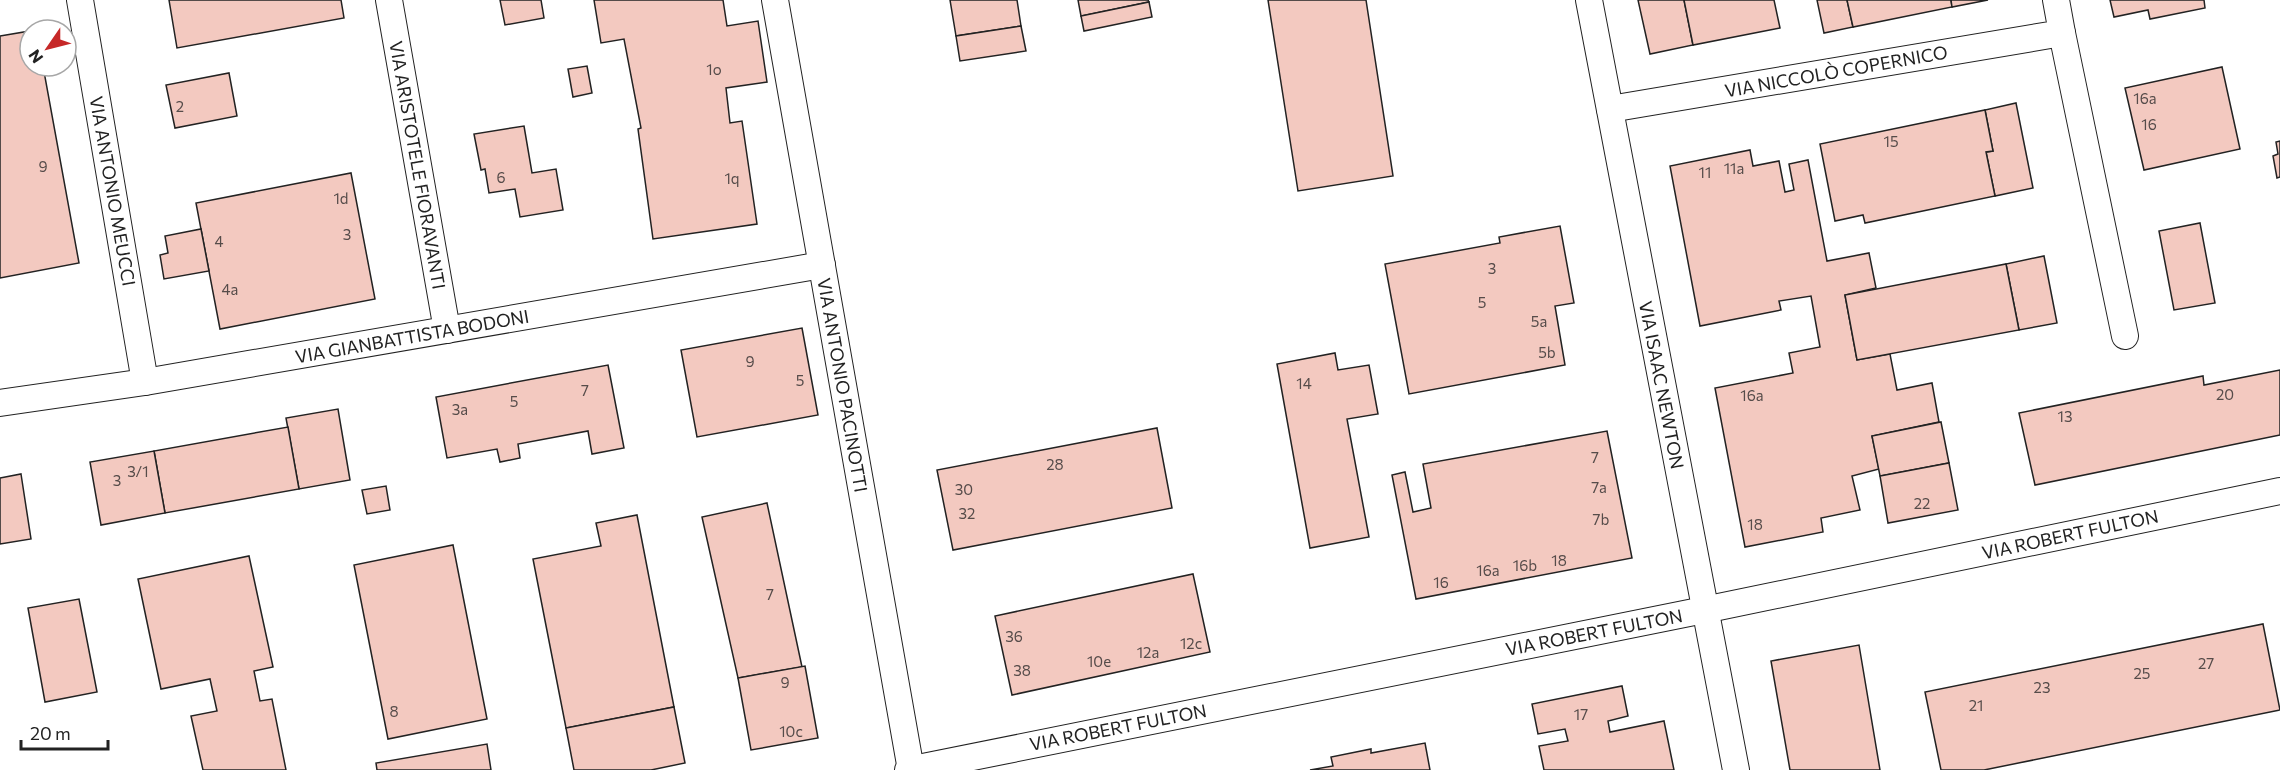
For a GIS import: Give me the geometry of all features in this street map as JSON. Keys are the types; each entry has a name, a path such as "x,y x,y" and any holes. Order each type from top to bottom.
{"street":[{"name":"VIA ANTONIO MEUCCI","path":"80,0 146,382"},
{"name":"VIA ARISTOTELE FIORAVANTI","path":"389,0 447,330"},
{"name":"VIA ANTONIO PACINOTTI","path":"775,0 910,770"},
{"name":"VIA ISAAC NEWTON","path":"1589,0 1736,770"},
{"path":"2056,0 2125,336"},
{"name":"VIA NICCOLÒ COPERNICO","path":"1610,109 2062,33"},
{"name":"VIA GIANBATTISTA BODONI","path":"0,403 146,382 822,265"},
{"name":"VIA ROBERT FULTON","path":"910,770 2280,491"}],"building":[{"path":"169,0 341,0 344,18 177,48"},
{"path":"500,0 541,0 544,18 505,25"},
{"path":"594,0 723,0 727,26 758,21 767,82 726,88 730,123 742,121 757,224 653,239 638,129 641,128 624,39 601,43"},
{"path":"950,0 1017,0 1021,26 956,36"},
{"path":"1078,0 1148,0 1149,2 1081,16"},
{"path":"1268,0 1366,0 1393,176 1298,191"},
{"path":"1638,0 1684,0 1693,45 1650,54"},
{"path":"1684,0 1774,0 1780,28 1693,45"},
{"path":"1817,0 1847,0 1853,27 1824,33"},
{"path":"1847,0 1951,0 1952,7 1853,27"},
{"path":"1951,0 1988,0 1952,7"},
{"path":"2110,0 2204,0 2205,8 2150,19 2148,10 2114,17"},
{"path":"1149,2 1152,17 1084,31 1081,16"},
{"path":"1021,26 1026,51 960,61 956,36"},
{"path":"18,33 18,78 45,78 79,263 0,278 0,36"},
{"path":"587,66 592,93 573,97 568,69"},
{"path":"2222,67 2240,149 2144,170 2125,88"},
{"path":"229,73 237,116 175,128 166,85"},
{"path":"2016,103 2033,188 1995,196 1986,152 1993,151 1985,110"},
{"path":"1985,110 1993,151 1986,152 1995,196 1865,223 1863,215 1835,221 1820,144"},
{"path":"524,126 532,173 556,169 563,210 520,217 515,189 489,193 485,169 481,170 474,134"},
{"path":"2280,141 2280,177 2277,178 2273,156 2278,154 2276,142"},
{"path":"1750,150 1753,166 1779,161 1785,192 1794,190 1789,164 1808,160 1827,261 1869,253 1876,288 1845,295 1857,360 1890,354 1897,390 1932,383 1939,422 1872,436 1879,469 1852,476 1860,510 1821,518 1823,532 1745,547 1715,388 1793,373 1789,353 1820,347 1811,296 1779,301 1781,310 1700,326 1670,166"},
{"path":"351,173 375,299 220,329 196,203"},
{"path":"2200,223 2215,303 2174,310 2159,231"},
{"path":"1560,226 1574,303 1555,306 1565,365 1409,394 1385,264 1500,243 1499,237"},
{"path":"201,229 209,271 164,279 160,255 168,253 165,236"},
{"path":"2044,256 2057,323 2019,330 2006,264"},
{"path":"2006,264 2019,330 1857,360 1845,295"},
{"path":"802,328 818,415 697,437 681,350"},
{"path":"1335,353 1338,370 1369,365 1378,414 1347,419 1369,537 1310,548 1277,364"},
{"path":"608,365 624,448 592,454 588,431 518,444 520,458 500,462 497,449 447,458 436,397"},
{"path":"2280,370 2280,435 2035,485 2019,413 2203,376 2204,385"},
{"path":"338,409 350,480 299,489 286,418"},
{"path":"1941,422 1949,463 1880,476 1872,436"},
{"path":"288,427 299,489 165,513 154,451"},
{"path":"1157,428 1172,508 953,550 937,470"},
{"path":"1607,431 1632,558 1416,599 1392,475 1405,472 1413,512 1431,508 1423,464"},
{"path":"154,451 165,513 101,525 90,462"},
{"path":"1949,463 1958,510 1888,523 1880,476"},
{"path":"21,474 31,539 0,544 0,478"},
{"path":"386,486 390,510 367,514 362,490"},
{"path":"767,503 802,667 738,678 702,517"},
{"path":"637,515 674,707 566,728 533,559 601,546 596,523"},
{"path":"453,545 487,719 388,739 354,565"},
{"path":"249,556 273,667 254,671 260,701 272,699 286,770 203,770 191,716 217,711 210,679 161,689 138,579"},
{"path":"1193,574 1210,652 1012,695 995,616"},
{"path":"79,599 97,692 45,702 28,608"},
{"path":"2263,624 2280,710 1984,770 1941,770 1925,692"},
{"path":"1859,645 1880,770 1790,770 1771,661"},
{"path":"805,666 818,738 751,750 738,678"},
{"path":"1622,686 1628,716 1608,721 1610,732 1664,721 1674,770 1544,770 1539,746 1568,741 1565,729 1538,734 1532,704"},
{"path":"674,707 685,763 651,770 574,770 566,728"},
{"path":"1425,743 1430,770 1310,770 1333,766 1331,757 1371,749 1371,753"},
{"path":"487,744 491,770 377,770 376,763"}]}
